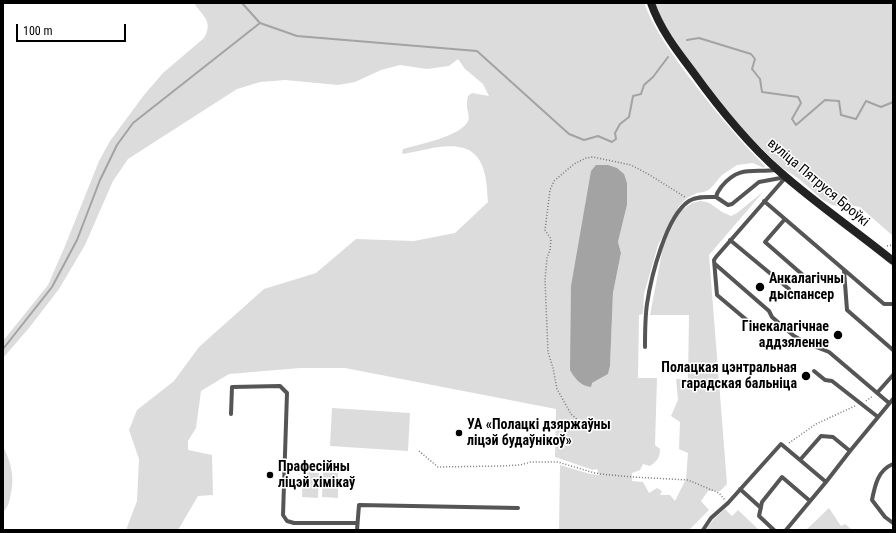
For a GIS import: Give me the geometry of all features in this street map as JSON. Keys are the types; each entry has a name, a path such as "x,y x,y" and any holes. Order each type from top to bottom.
{"main road":[{"name":"вуліца Пятруся Броўкі","path":"651,3 655,16 666,33 687,64 731,122 778,170 893,261"}],"lane":[{"path":"716,197 717,193 727,181 741,172 752,170 778,170"},
{"path":"645,347 647,304 660,246 681,208 690,200 699,197 716,197 728,205 732,204 759,182 786,176"},
{"path":"755,327 717,295 716,257 786,176"},
{"path":"764,201 884,304 893,304"},
{"path":"786,219 766,242 804,276"},
{"path":"730,240 789,289"},
{"path":"715,264 770,311 772,317 794,336 806,343 828,352 890,404"},
{"path":"844,270 847,310 893,350"},
{"path":"814,371 825,380 832,381 878,417"},
{"path":"877,393 893,375"},
{"path":"231,414 232,387 280,386 287,393 283,515 287,521 294,523 357,523"},
{"path":"786,530 893,399"},
{"path":"800,460 821,436 833,437 850,451"},
{"path":"703,530 711,518 728,503 781,444 826,482"},
{"path":"893,464 886,467 876,482 872,500 885,517 893,523"},
{"path":"774,530 759,516 762,502 782,477 810,501"},
{"path":"740,489 761,508"},
{"path":"357,530 359,505 518,508"}],"path":[{"path":"581,423 571,414 558,389 548,352 545,280 547,258 550,250 551,239 545,230 550,190 554,181 574,164 586,158 593,157 630,165 648,174 690,200"},
{"path":"784,446 816,424 861,404 877,393"},
{"path":"419,451 438,467 501,466 531,462 558,462 591,472 633,477 688,480 719,493 728,503"}],"shaded area":[{"path":"194,3 644,3 657,31 686,73 724,121 765,166 764,168 753,163 737,165 722,175 710,189 687,198 679,206 658,245 644,294 643,314 639,315 638,378 657,378 655,445 660,449 660,452 658,459 650,466 643,464 640,470 632,473 632,481 643,482 649,493 657,488 662,491 660,495 670,495 675,501 686,479 688,453 679,449 680,422 671,416 678,400 676,379 688,379 689,315 650,315 663,247 677,216 682,210 692,203 700,201 707,202 731,216 737,213 764,191 709,255 727,484 720,491 708,491 701,501 709,510 689,530 559,530 560,465 590,474 599,475 597,469 593,470 555,457 556,409 345,368 300,368 229,374 201,391 196,428 188,441 188,450 212,455 213,495 198,496 178,530 126,530 137,501 139,459 129,430 137,410 174,381 199,347 264,289 316,273 356,239 414,241 455,233 488,202 484,171 479,159 471,152 462,148 451,146 404,154 402,153 403,149 438,139 457,131 464,126 469,119 467,100 468,96 472,93 489,96 483,84 465,69 458,59 449,66 427,69 400,65 381,70 355,82 338,85 285,80 260,82 237,89 128,159 113,181 85,245 59,289 29,328 3,358 3,341 48,285 99,161 110,141 144,95 163,73 204,38 208,27 206,19","holes":["627,183 627,205 618,242 621,253 613,293 610,366 608,374 592,383"]},
{"path":"655,3 893,3 893,236 860,207 844,204 838,206 832,205 823,200 799,179 781,167 755,142 734,120 690,62 669,31 659,14"},
{"path":"596,165 608,165 617,168 624,174 627,183 627,205 618,242 621,253 613,293 610,366 608,374 592,383 591,387 579,382 570,370 571,286 591,171"},
{"path":"332,408 410,413 408,451 330,446"},
{"path":"3,446 9,459 12,472 12,491 7,508 3,512"},
{"path":"303,472 319,473 318,498 302,497"},
{"path":"323,472 338,473 338,498 322,497"},
{"path":"829,508 841,526 845,524 852,530 806,530"},
{"path":"725,509 732,516 738,510 759,530 706,530 713,520"}],"waterway":[{"path":"242,3 260,23 297,36 477,51 569,134 584,140 598,136 612,142 616,139 615,133 620,124 629,117 633,96 641,94 644,85 653,77 668,57"},
{"path":"3,349 52,287 77,240 100,180 117,145 133,123 260,23"},
{"path":"687,40 699,38 751,54 755,59 752,69 760,79 762,92 798,97 801,103 792,119 796,125 825,100 839,101 841,115 856,119 866,101 881,107 893,102"}],"place":[{"name":"Анкалагічны дыспансер","path":"760,287"},
{"name":"Гінекалагічнае аддзяленне","path":"838,335"},
{"name":"Полацкая цэнтральная гарадская бальніца","path":"806,376"},
{"name":"УА «Полацкі дзяржаўны ліцэй будаўнікоў»","path":"459,433"},
{"name":"Прафесійны ліцэй хімікаў","path":"270,475"}]}
